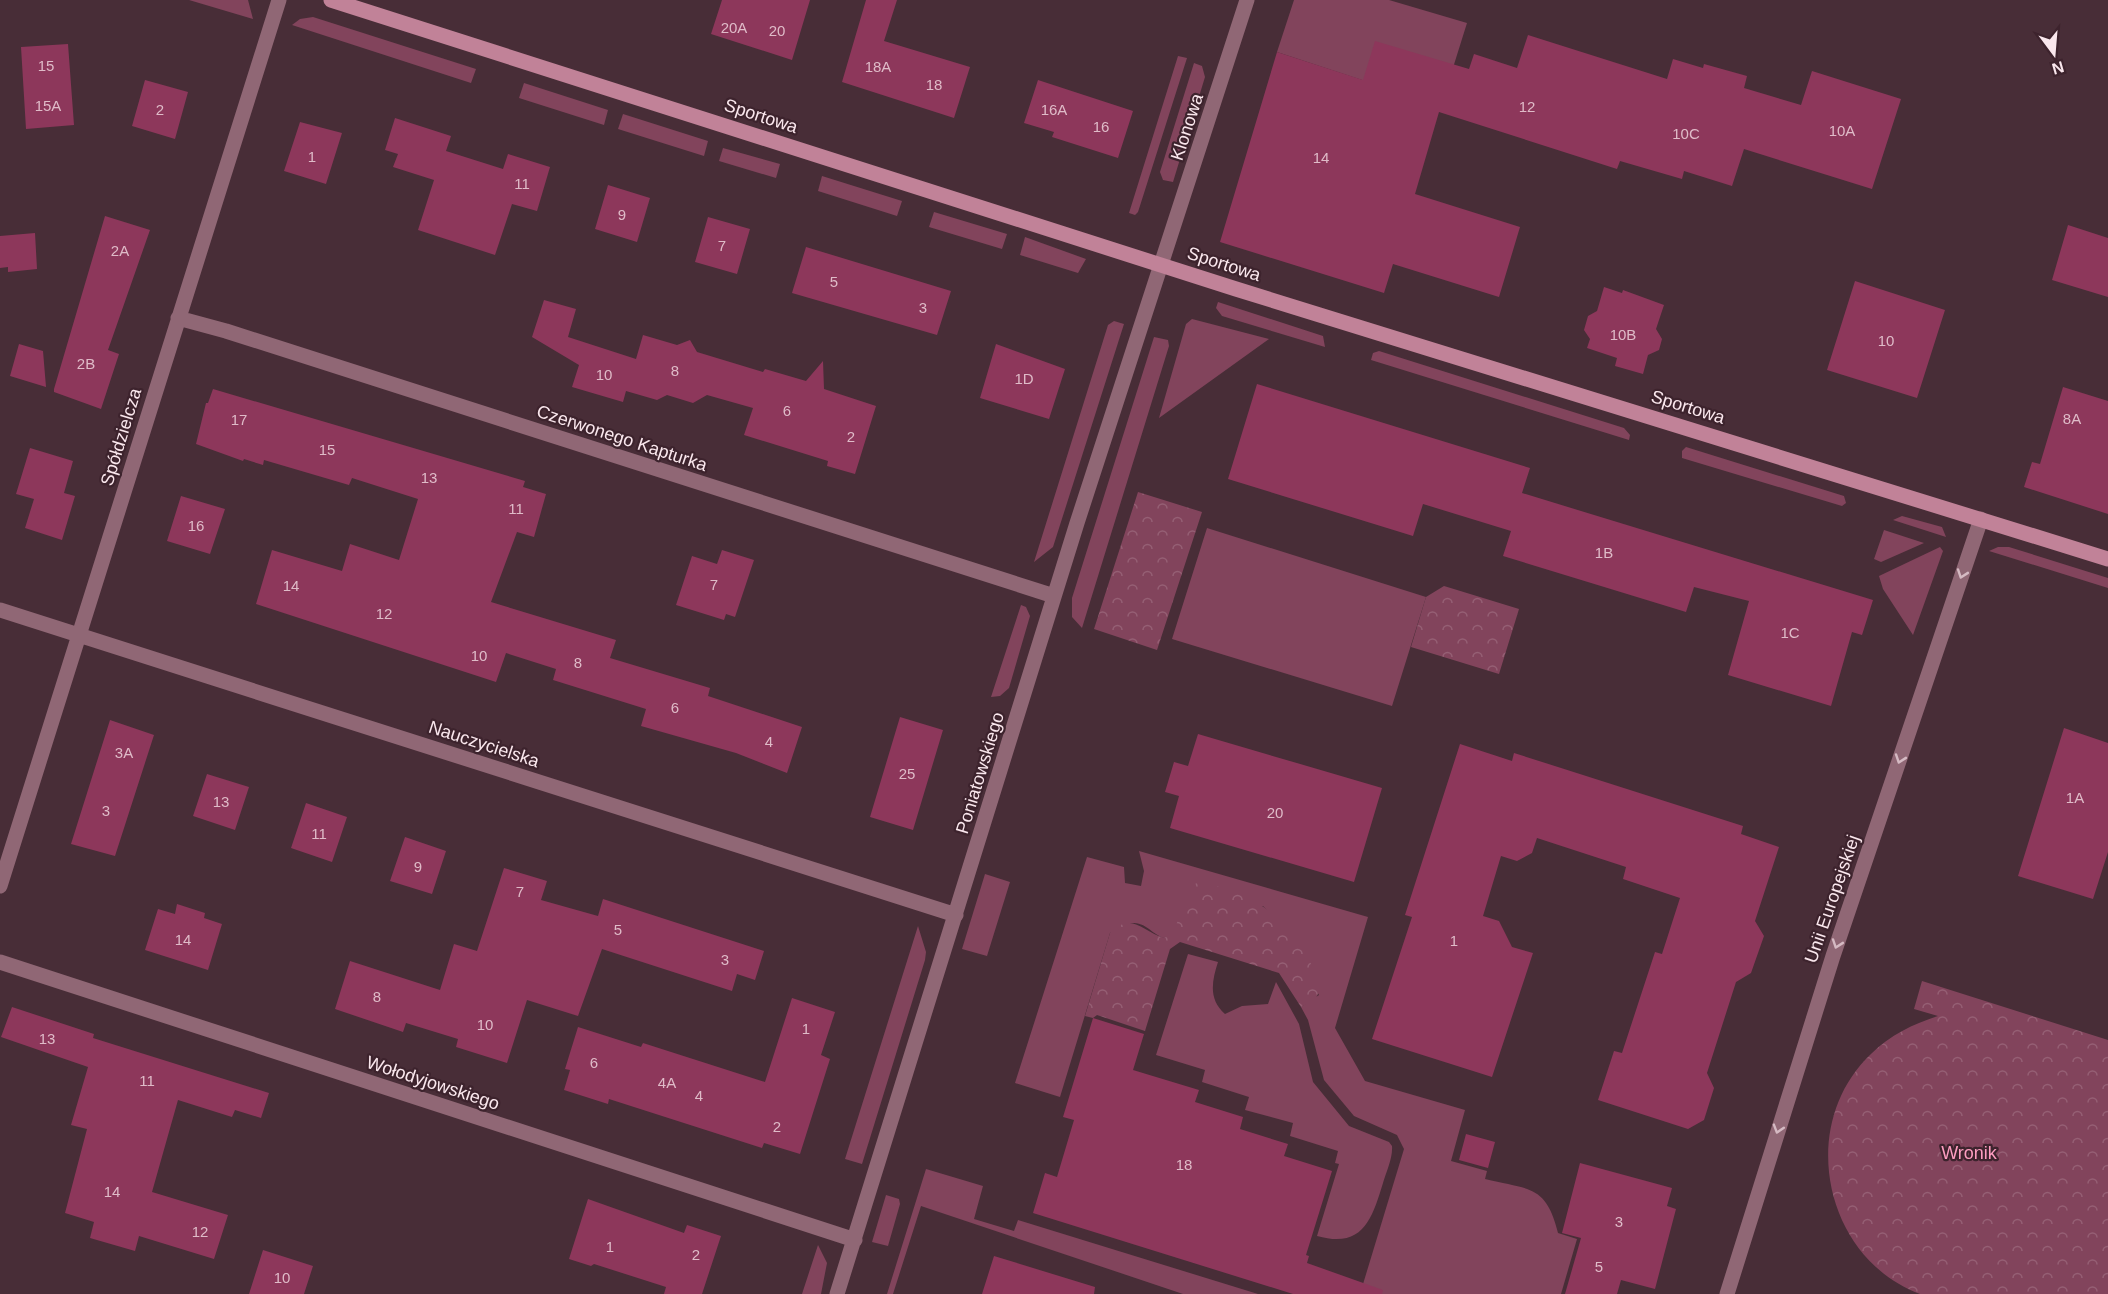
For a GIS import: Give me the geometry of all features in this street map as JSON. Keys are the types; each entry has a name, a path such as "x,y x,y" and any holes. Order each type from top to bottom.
{"street":[{"name":"Spółdzielcza","path":"0,886 279,0"},
{"name":"Sportowa","path":"331,0 1163,265 2108,559"},
{"name":"Klonowa","path":"1163,265 1247,0"},
{"name":"Poniatowskiego","path":"837,1294 1054,596 1163,265"},
{"name":"Czerwonego Kapturka","path":"178,318 226,331 1054,596"},
{"name":"Unii Europejskiej","path":"1726,1294 1833,956 1981,519"},
{"name":"Nauczycielska","path":"0,610 956,915"},
{"name":"Wołodyjowskiego","path":"0,962 855,1240"}],"green space":[{"path":"189,0 248,0 253,19"},
{"path":"1294,0 1389,0 1467,23 1441,106 1277,52"},
{"path":"313,17 476,69 471,83 292,25 300,19"},
{"path":"1178,56 1187,58 1138,212 1135,215 1129,213"},
{"path":"1194,63 1202,66 1205,77 1173,182 1163,180 1160,172"},
{"path":"524,83 608,110 604,125 519,98"},
{"path":"623,114 708,141 704,156 618,129"},
{"path":"723,148 780,164 776,178 719,161"},
{"path":"822,176 902,201 897,216 818,191"},
{"path":"934,212 1007,234 1002,249 929,227"},
{"path":"1025,237 1086,259 1078,273 1020,255"},
{"path":"1218,302 1323,336 1325,347 1222,316 1216,308"},
{"path":"1192,319 1269,339 1159,418 1186,324"},
{"path":"1114,321 1124,324 1053,547 1034,562 1108,325"},
{"path":"1154,337 1168,340 1169,346 1082,628 1072,617 1072,598"},
{"path":"1379,351 1624,428 1630,435 1629,440 1371,360 1373,353"},
{"path":"1686,447 1844,496 1846,503 1842,506 1682,458 1682,451"},
{"path":"1138,492 1202,512 1157,650 1094,629"},
{"path":"1902,516 1942,527 1946,537 1893,520"},
{"path":"1207,528 1426,597 1392,706 1172,639"},
{"path":"1884,530 1924,543 1881,562 1874,559"},
{"path":"1940,547 1943,551 1913,635 1883,589 1879,576"},
{"path":"1998,547 2009,547 2108,578 2108,588 1989,551"},
{"path":"1444,586 1519,609 1499,674 1411,647 1426,597"},
{"path":"1021,605 1026,607 1030,616 1009,688 1000,696 991,697"},
{"path":"1139,851 1368,917 1335,1028 1365,1081 1465,1110 1451,1161 1487,1171 1485,1179 1534,1192 1548,1205 1558,1233 1577,1239 1561,1294 1360,1294 1404,1149 1397,1135 1354,1116 1324,1080 1308,1020 1301,1007 1319,995 1281,924 1263,906 1169,938 1164,938 1143,925 1134,923 1110,933 1060,1097 1015,1083 1087,857 1124,867 1125,883 1141,886 1144,871"},
{"path":"985,874 1010,882 987,956 962,949"},
{"path":"1201,881 1248,898 1279,920 1298,943 1313,967 1321,988 1315,1000 1301,1007 1279,973 1180,942 1170,949 1145,1031 1097,1015 1093,1018 1085,1016 1110,933 1128,923 1136,924 1158,936 1173,935 1189,887"},
{"path":"918,926 926,952 925,960 862,1164 845,1159"},
{"path":"1188,954 1218,962 1213,990 1216,1002 1225,1014 1242,1006 1268,1004 1276,982 1299,1024 1313,1082 1349,1126 1389,1142 1392,1146 1375,1208 1363,1228 1355,1234 1333,1239 1317,1236 1339,1164 1335,1163 1338,1151 1290,1136 1293,1123 1245,1110 1249,1097 1202,1082 1205,1070 1156,1055"},
{"name":"Wronik","path":"1922,981 2108,1040 2108,1294 1920,1294 1887,1276 1861,1251 1843,1221 1831,1187 1828,1152 1834,1116 1848,1083 1871,1054 1902,1031 1938,1016 1914,1009"},
{"path":"926,1169 983,1186 974,1219 1014,1231 1018,1220 1258,1294 1183,1294 921,1206 893,1294 887,1294"},
{"path":"886,1195 899,1199 900,1204 888,1246 872,1242"},
{"path":"818,1245 827,1263 821,1294 802,1294"}],"building":[{"path":"722,0 810,0 792,60 711,34"},
{"path":"866,0 897,0 884,41 970,67 954,118 842,82"},
{"path":"1528,35 1667,79 1673,59 1703,68 1704,64 1747,76 1744,88 1801,105 1812,71 1901,99 1872,189 1744,149 1732,186 1684,171 1682,179 1620,161 1617,169 1439,112 1415,194 1520,227 1499,297 1393,264 1384,293 1220,242 1277,52 1363,80 1375,41 1469,69 1474,54 1517,68"},
{"path":"68,44 74,125 26,129 21,47"},
{"path":"145,80 188,92 175,139 132,126"},
{"path":"1038,80 1133,111 1118,158 1052,137 1054,132 1024,123"},
{"path":"395,118 451,136 446,151 503,169 508,154 550,167 537,211 512,204 495,255 418,230 434,180 393,167 398,154 385,150"},
{"path":"300,122 342,133 326,184 284,171"},
{"path":"608,185 650,198 637,242 595,229"},
{"path":"105,216 150,230 108,350 119,354 101,409 54,392 54,389"},
{"path":"708,217 750,229 737,274 695,262"},
{"path":"2068,225 2108,238 2108,297 2052,280"},
{"path":"35,233 37,269 8,272 8,267 0,268 0,236"},
{"path":"806,247 951,291 937,335 792,293"},
{"path":"1855,281 1945,310 1917,398 1827,370"},
{"path":"1604,287 1622,293 1623,290 1664,305 1656,329 1662,339 1659,350 1648,355 1643,374 1615,366 1617,358 1587,348 1590,339 1584,330 1588,316 1597,311"},
{"path":"544,300 576,309 568,337 636,359 643,335 677,345 690,340 697,352 763,372 765,369 806,381 823,361 824,389 876,406 855,474 827,466 828,461 744,435 753,408 707,395 693,403 667,395 657,400 626,391 623,402 572,387 579,365 532,337"},
{"path":"19,344 43,351 46,387 10,376"},
{"path":"996,344 1065,369 1049,419 980,398"},
{"path":"1257,384 1530,468 1522,493 1873,600 1862,635 1852,632 1831,706 1728,675 1749,601 1694,587 1686,612 1503,556 1511,531 1423,504 1413,536 1228,479"},
{"path":"2063,387 2108,401 2108,514 2024,487 2032,462 2040,464"},
{"path":"213,389 525,481 523,487 546,494 534,537 517,532 491,602 616,640 610,658 710,688 708,696 802,727 787,773 736,753 641,726 646,709 553,680 556,669 506,653 496,682 256,604 272,550 342,571 350,544 399,560 418,499 352,478 349,485 264,460 263,465 244,459 243,461 196,444 206,403"},
{"path":"30,448 73,461 64,493 75,496 62,540 25,528 34,499 16,494"},
{"path":"181,496 225,509 210,554 167,541"},
{"path":"722,550 754,560 735,617 726,614 724,620 676,605 692,556 717,564"},
{"path":"900,717 943,730 913,830 870,817"},
{"path":"110,720 154,735 115,856 71,844"},
{"path":"2064,728 2108,743 2108,852 2093,899 2018,876"},
{"path":"1198,734 1382,788 1354,882 1170,828 1179,796 1165,792 1174,762 1188,766"},
{"path":"1460,744 1512,761 1514,753 1743,826 1741,834 1779,847 1755,921 1764,936 1751,973 1736,982 1707,1073 1714,1088 1704,1120 1688,1129 1598,1100 1614,1051 1622,1053 1655,952 1662,954 1680,898 1623,879 1626,867 1537,838 1532,853 1517,861 1501,856 1483,916 1499,921 1512,947 1533,953 1492,1077 1372,1039 1412,917 1405,915"},
{"path":"207,774 249,787 235,830 193,816"},
{"path":"306,803 347,817 332,862 291,848"},
{"path":"405,837 446,851 432,894 390,881"},
{"path":"504,868 547,881 541,900 598,916 603,899 764,951 755,980 737,974 732,991 602,949 578,1016 527,1000 507,1063 456,1047 458,1039 406,1023 403,1032 335,1009 350,961 440,990 454,944 477,951"},
{"path":"177,904 205,913 204,918 222,924 208,970 145,950 158,909 175,914"},
{"path":"792,998 835,1012 821,1055 830,1059 800,1154 764,1143 762,1148 609,1099 608,1104 564,1090 570,1070 565,1069 578,1027 641,1047 643,1043 765,1082"},
{"path":"12,1007 94,1034 93,1038 269,1093 261,1118 235,1110 232,1117 178,1100 152,1192 228,1215 214,1259 139,1236 135,1251 90,1238 94,1222 65,1213 87,1129 71,1125 88,1067 1,1037"},
{"path":"1093,1018 1144,1034 1133,1070 1199,1090 1195,1102 1243,1117 1240,1129 1288,1144 1284,1156 1332,1171 1306,1255 1309,1256 1307,1263 1383,1290 1382,1294 1293,1294 1033,1213 1045,1173 1057,1177 1074,1120 1063,1117"},
{"path":"1466,1134 1495,1142 1488,1168 1459,1160"},
{"path":"1580,1163 1672,1188 1667,1206 1676,1209 1655,1289 1621,1280 1617,1294 1565,1294 1581,1238 1562,1233"},
{"path":"588,1199 684,1233 687,1225 721,1236 702,1294 664,1294 666,1287 594,1264 591,1266 569,1259"},
{"path":"263,1250 313,1266 304,1294 249,1294"},
{"path":"994,1256 1095,1287 1094,1294 982,1294"}]}
